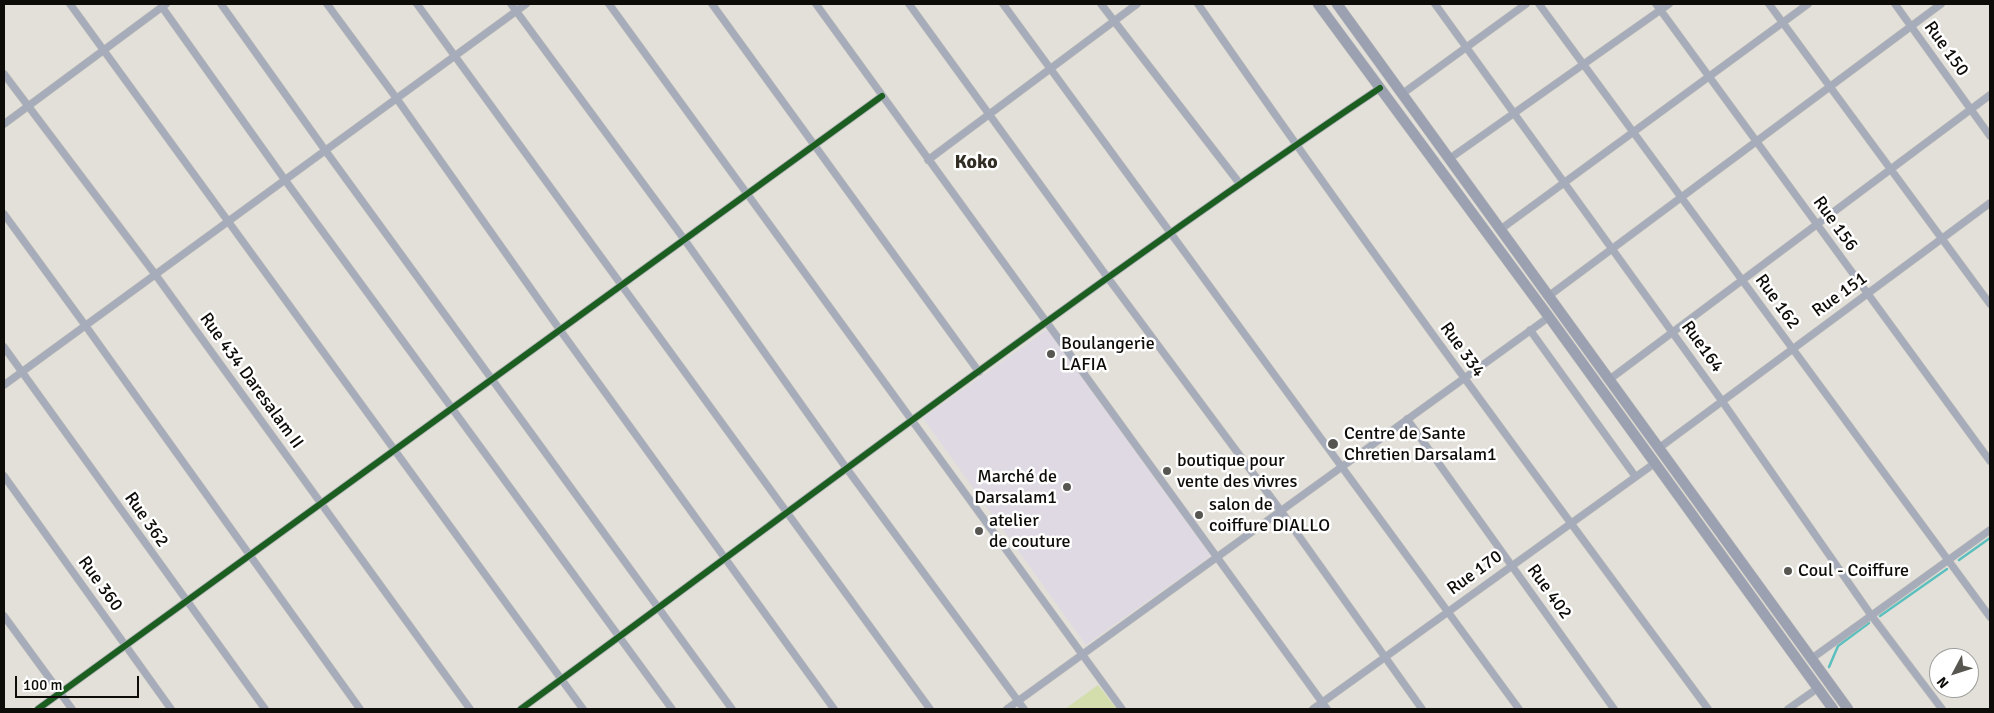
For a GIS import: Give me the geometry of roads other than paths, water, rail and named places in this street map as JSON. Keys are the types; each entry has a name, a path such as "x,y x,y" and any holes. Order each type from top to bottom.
{"main road":[{"path":"1318,4 1549,317 1833,709"},
{"path":"1338,4 1848,709"}],"street":[{"path":"70,4 583,709"},
{"path":"221,4 732,709"},
{"path":"327,4 397,98 560,330 834,709"},
{"path":"417,4 930,709"},
{"path":"511,4 684,239 847,470 1024,709"},
{"path":"4,384 526,4"},
{"path":"609,4 1122,709"},
{"path":"712,4 979,372"},
{"path":"816,4 1324,706"},
{"path":"909,4 1108,278 1281,511 1422,709"},
{"path":"1003,4 1518,709"},
{"path":"1101,4 1240,184"},
{"path":"928,160 1136,4"},
{"name":"Rue 334","path":"1198,4 1296,145 1464,378 1708,709"},
{"name":"Rue164","path":"1435,4 1673,332 1871,615 1942,709"},
{"path":"1402,94 1526,4"},
{"name":"Rue 162","path":"1539,4 1990,617"},
{"path":"1449,159 1584,64 1658,7 1669,4"},
{"path":"1769,4 1990,304"},
{"path":"1501,229 1808,4"},
{"name":"Rue 150","path":"1895,4 1990,136"},
{"path":"1550,295 1941,4"},
{"path":"4,124 164,5 285,180 672,709"},
{"name":"Rue 156","path":"1658,7 1990,461"},
{"name":"Rue 434 Daresalam II","path":"4,74 154,274 470,709"},
{"path":"521,709 1108,278 1380,88"},
{"path":"1610,379 1990,95"},
{"path":"38,709 882,96"},
{"name":"Rue 151","path":"1659,448 1990,203"},
{"path":"4,214 360,709"},
{"path":"1007,709 1549,317"},
{"path":"1530,330 1635,476"},
{"name":"Rue 362","path":"4,347 186,602 265,709"},
{"name":"Rue 402","path":"1407,419 1614,709"},
{"name":"Rue 170","path":"1313,709 1324,706 1385,657 1570,522 1655,463"},
{"name":"Rue 360","path":"4,476 172,709"},
{"path":"1811,659 1990,530"},
{"path":"4,616 72,709"},
{"path":"1788,709 1818,688"}],"waterway":[{"path":"1959,560 1990,538"},
{"path":"1880,616 1947,569"},
{"path":"1829,667 1838,646 1869,623"}],"place":[{"name":"Boulangerie LAFIA","path":"1051,354"},
{"name":"Centre de Sante Chretien Darsalam1","path":"1333,444"},
{"name":"boutique pour vente des vivres","path":"1167,471"},
{"name":"Marché de Darsalam1","path":"1067,487"},
{"name":"salon de coiffure DIALLO","path":"1199,515"},
{"name":"atelier de couture","path":"979,531"},
{"name":"Coul - Coiffure","path":"1788,571"}],"district":[{"name":"Koko","path":"976,163"}]}
